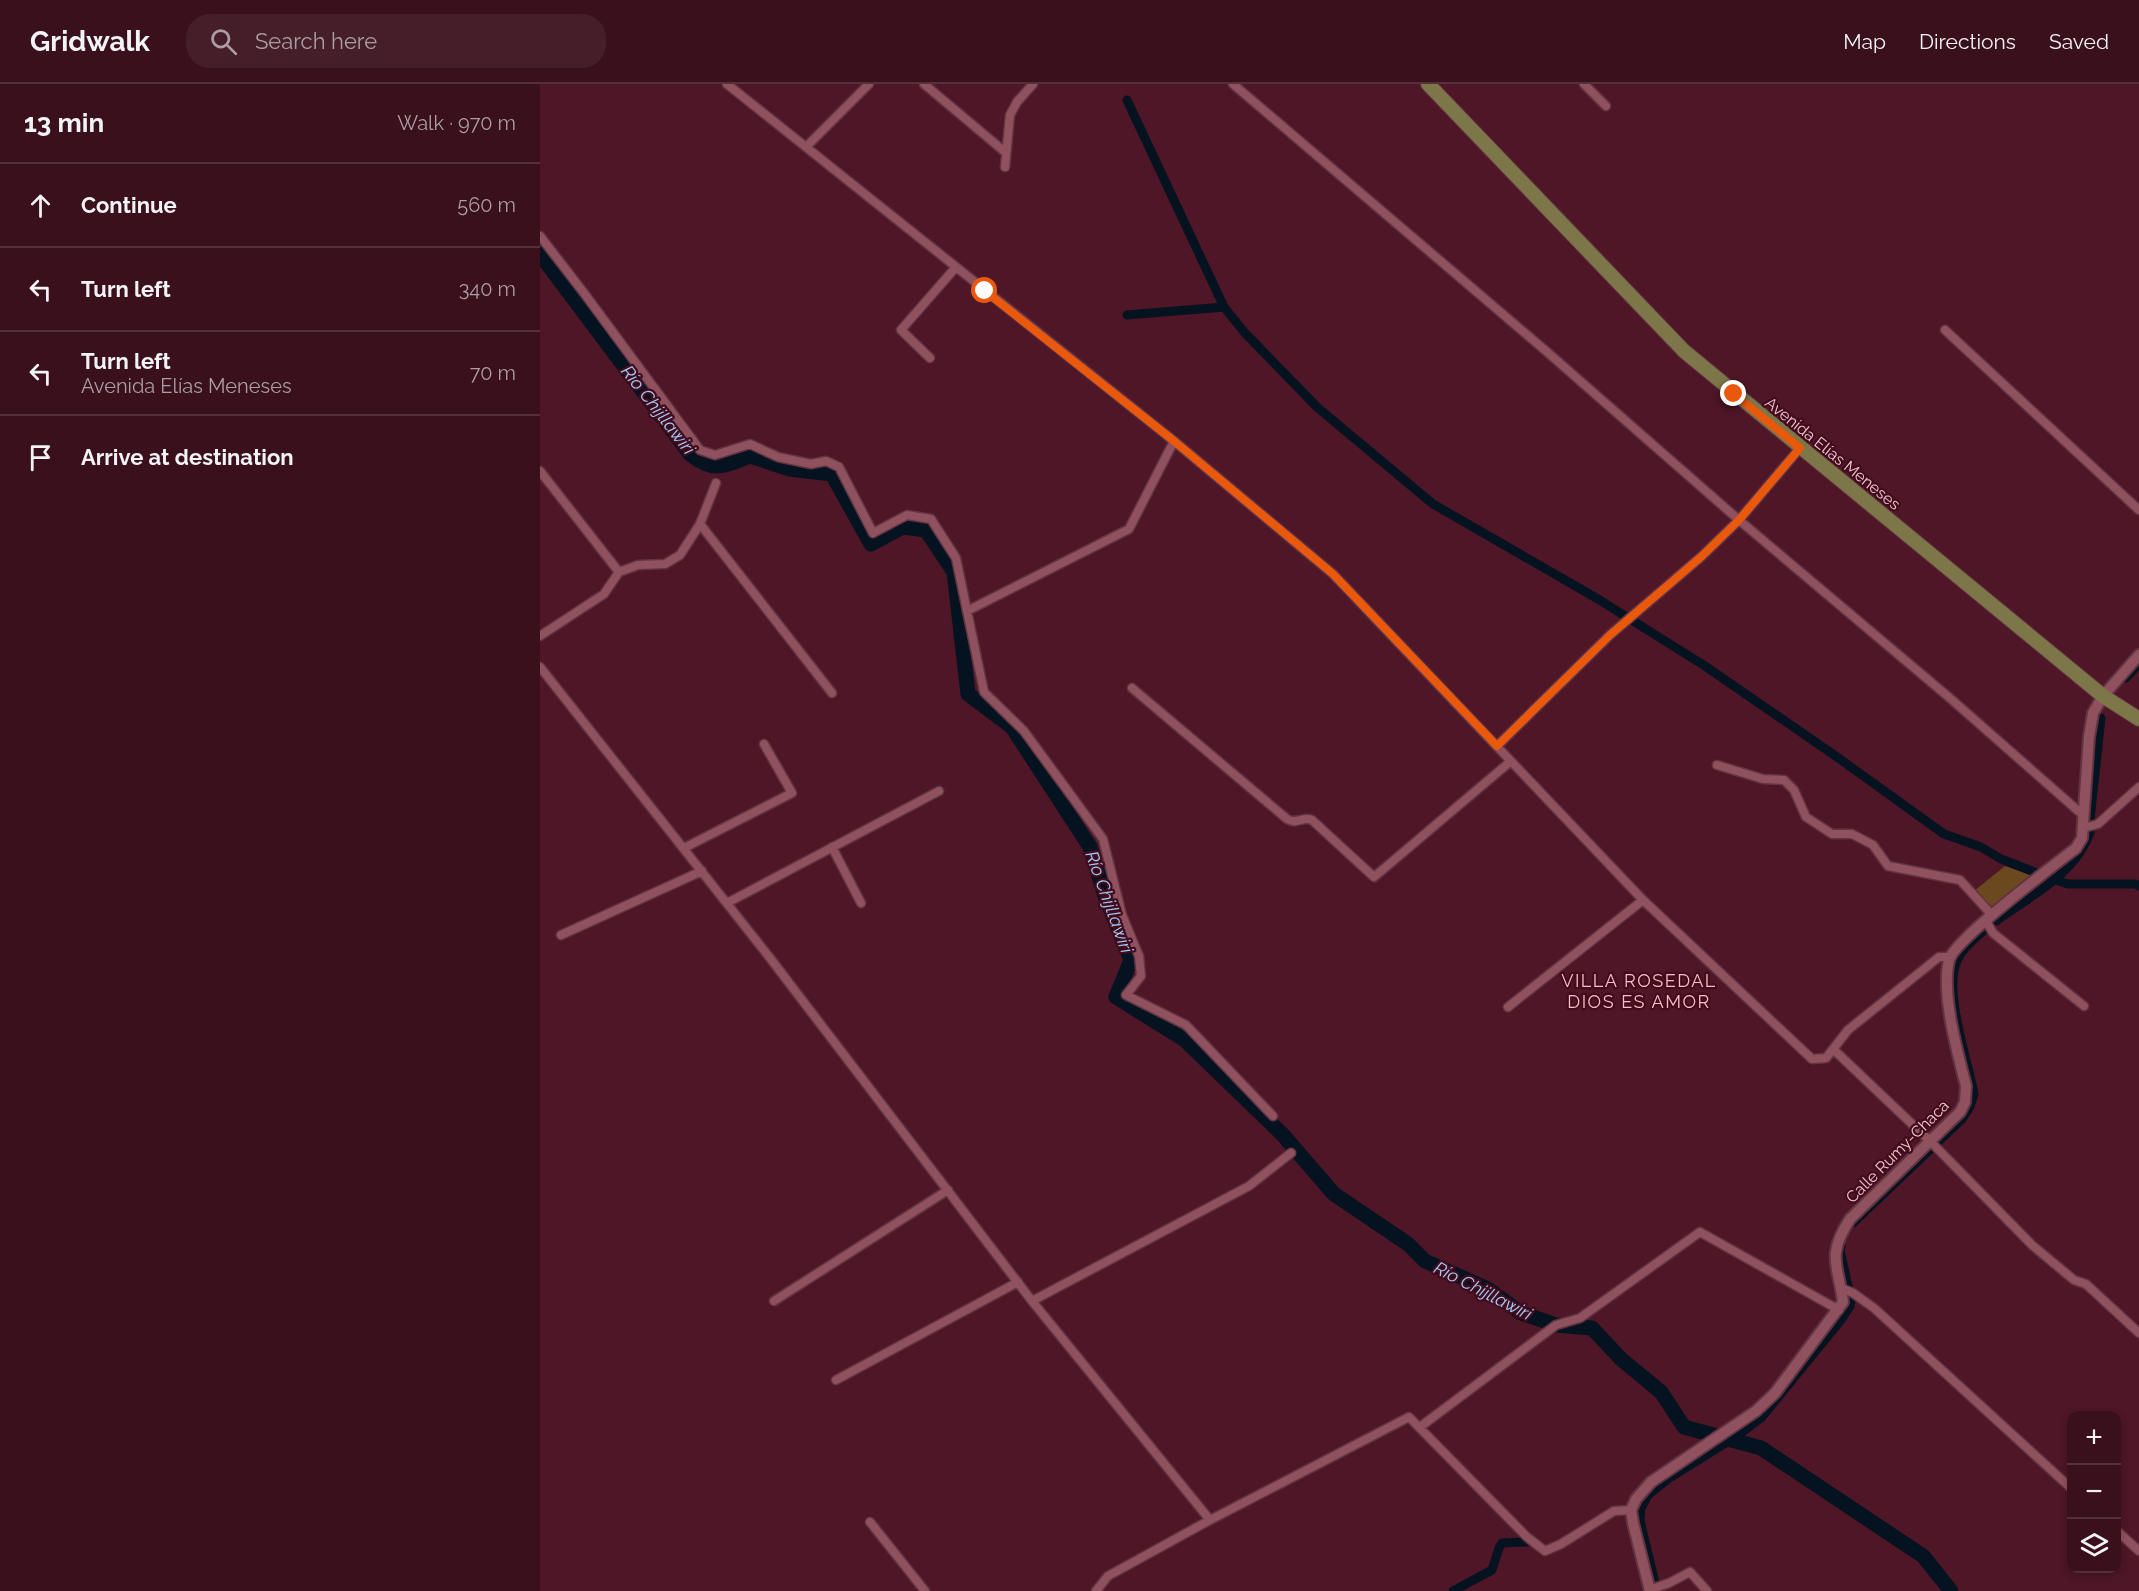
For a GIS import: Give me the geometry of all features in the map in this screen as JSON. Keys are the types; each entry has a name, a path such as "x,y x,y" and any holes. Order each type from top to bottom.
{"main road":[{"name":"Avenida Elías Meneses","path":"1428,84 1684,351 2103,696 2139,719"}],"street":[{"path":"728,84 1174,441 1333,574 1643,900 1812,1059 1826,1058 1848,1030 1939,957 1950,957 1957,947 1989,918 2076,848 2082,838 2089,737 2093,713 2103,696 2139,655"},
{"path":"807,146 869,84"},
{"path":"924,84 1005,152"},
{"path":"1005,167 1010,115 1017,102 1033,84"},
{"path":"1233,84 1546,351 1739,520 1918,670 2084,816"},
{"path":"1584,84 1606,106"},
{"path":"540,236 700,450 715,455 750,444 778,457 811,464 826,461 839,467 873,533 907,515 931,519 956,558 984,692 1024,730 1103,838 1122,915 1139,956 1141,976 1126,995 1186,1025 1273,1116"},
{"path":"930,357 901,330 956,267"},
{"path":"1945,330 2139,510"},
{"path":"967,611 1129,529 1174,441"},
{"path":"1497,746 1624,622 1702,556 1739,520 1800,448"},
{"path":"540,471 619,573"},
{"path":"540,636 604,594 619,573 638,565 665,564 680,555 700,524 716,483"},
{"path":"700,524 832,693"},
{"path":"540,667 727,903 1032,1300 1210,1520"},
{"path":"1132,688 1287,819 1295,822 1308,818 1312,820 1374,877 1511,761"},
{"path":"684,848 792,793 764,744"},
{"path":"1717,765 1763,779 1784,780 1794,790 1806,817 1832,834 1852,834 1873,844 1888,866 1960,880 1989,918 1993,933 2084,1006"},
{"path":"2083,828 2098,824 2139,787"},
{"path":"727,903 939,791"},
{"path":"832,847 861,903"},
{"path":"561,935 702,871"},
{"path":"1508,1007 1643,900"},
{"name":"Calle Rumy-Chaca","path":"1839,1310 1843,1302 1843,1288 1836,1269 1835,1250 1840,1235 1850,1219 1932,1143 1960,1112 1965,1102 1966,1086 1946,986 1950,957"},
{"path":"1833,1049 1932,1143 2032,1245 2074,1280 2086,1284 2139,1333"},
{"path":"1032,1300 1249,1186 1291,1153"},
{"path":"774,1301 948,1190"},
{"path":"1420,1427 1556,1325 1580,1318 1700,1232 1839,1310 1775,1393 1756,1411 1651,1482 1636,1499 1631,1510 1653,1589 1690,1572 1707,1591"},
{"path":"836,1380 1018,1282"},
{"path":"1843,1288 1874,1308 2067,1484"},
{"path":"1096,1591 1108,1576 1210,1520 1409,1417 1527,1537 1545,1551 1561,1544 1614,1511 1631,1510"},
{"path":"870,1522 925,1591"},
{"path":"2121,1535 2139,1551"}],"shaded area":[{"path":"2005,866 2034,876 1992,910 1974,891"}],"waterway":[{"path":"1127,100 1224,307 1245,333 1318,408 1433,504 1598,599 1705,666 1944,834 1981,847 2001,859 2037,873"},
{"name":"Río Chijllawiri","path":"540,254 690,454 698,460 705,464 719,466 750,456 789,469 832,474 871,544 903,527 926,530 954,572 968,694 1012,727 1090,847 1105,896 1131,960 1116,997 1185,1040 1282,1134 1334,1194 1408,1244 1425,1261 1488,1289 1521,1313 1556,1325 1592,1328 1621,1359 1661,1392 1684,1427 1761,1448 1923,1556 1951,1591"},
{"path":"1127,315 1224,307"},
{"path":"2126,678 2139,664"},
{"path":"2090,819 2101,718"},
{"path":"1996,921 2063,872 2083,847 2090,832"},
{"path":"2050,878 2068,884 2136,884 2139,886"},
{"path":"1853,1223 1962,1119 1970,1107 1974,1094 1958,1026 1953,974 1962,952 1985,929"},
{"path":"1657,1591 1640,1521 1641,1508 1648,1495 1668,1479 1740,1434 1762,1417 1841,1320 1851,1300 1841,1246"},
{"path":"1453,1591 1492,1570 1502,1543 1527,1542"}],"district":[{"name":"VILLA ROSEDAL DIOS ES AMOR","path":"1639,991"}],"route":[{"path":"985,291 1174,441 1333,574 1497,746 1610,635 1702,556 1739,520 1800,448 1734,394"}]}
